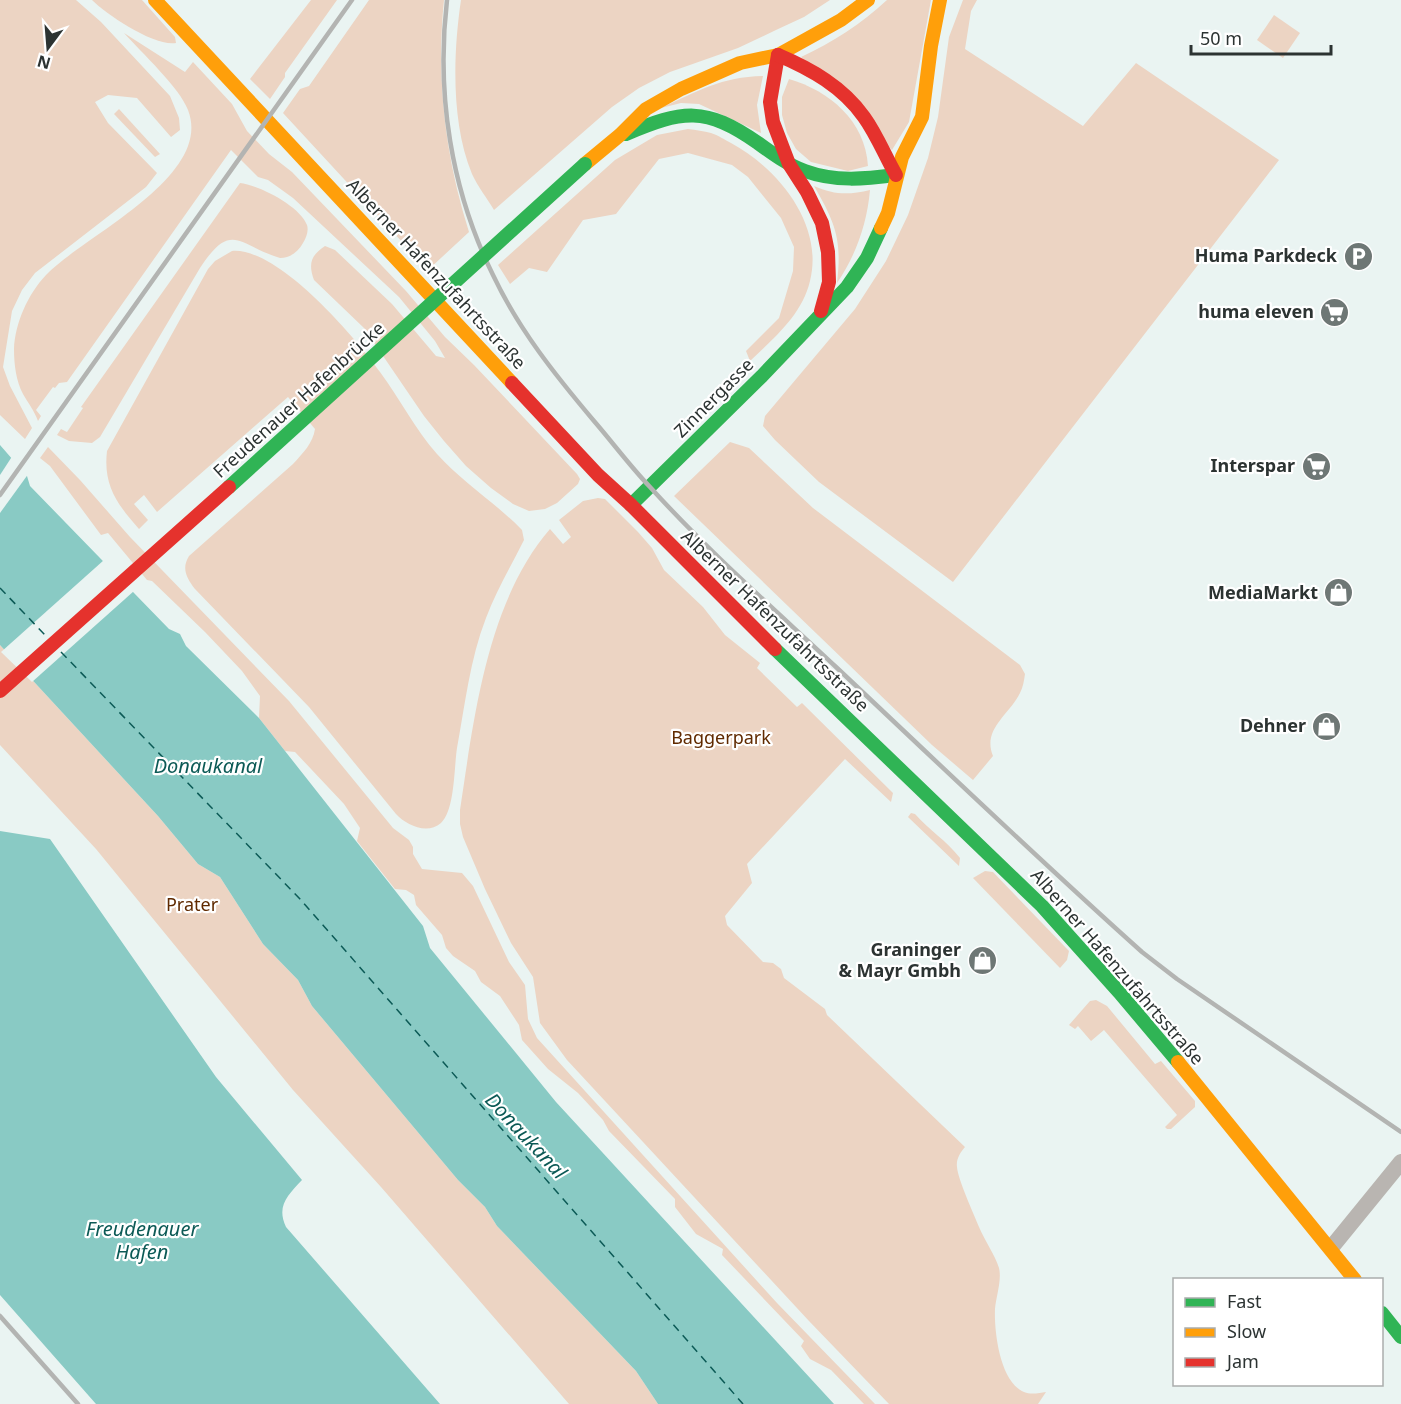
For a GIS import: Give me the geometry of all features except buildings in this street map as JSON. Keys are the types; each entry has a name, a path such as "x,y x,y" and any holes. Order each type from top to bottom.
{"street":[{"name":"Alberner Hafenzufahrtsstraße","path":"155,0 590,466 1042,906 1141,1018 1354,1278"},
{"path":"620,135 646,110 681,89 740,63 778,55 841,20 868,0"},
{"name":"Zinnergasse","path":"631,505 730,410 847,287 867,258 888,213 902,157 922,117 931,46 940,0"},
{"name":"Zinnergasse","path":"778,55 770,102 773,122 789,164 807,192 822,223 828,252 829,282 820,314"},
{"path":"778,55 815,73 846,95 863,116 896,175"},
{"name":"Zinnergasse","path":"620,135 683,115 700,115 733,126 789,164 828,179 853,181 896,175"},
{"name":"Freudenauer Hafenbrücke","path":"0,691 620,135"},
{"path":"1331,1248 1401,1161"},
{"path":"1383,1313 1401,1337"}],"green space":[{"path":"0,0 76,0 101,22 170,96 179,118 180,130 171,137 137,98 108,95 95,102 108,123 157,173 146,187 35,273 22,290 12,311 3,367 10,386 32,428 25,439 0,415"},
{"path":"92,0 142,0 175,37 176,43 156,40 132,29 108,14"},
{"path":"311,0 337,0 285,73 285,77 270,99 250,79"},
{"path":"369,0 444,0 441,59 444,117 454,175 469,232 428,270 283,113 300,89 309,86"},
{"path":"461,0 830,0 804,17 738,48 670,72 639,88 612,107 494,210 472,174 460,133 455,65"},
{"path":"887,0 931,0 909,122 892,150 801,57 846,32"},
{"path":"963,0 977,0 971,11 965,49 1083,126 1136,63 1279,160 953,582 819,482 763,426 765,416 855,309 886,261 908,215 928,158 938,117 949,37"},
{"path":"1274,15 1300,33 1283,58 1257,40"},
{"path":"124,33 185,72 193,62 232,104 247,131 269,154 292,172 406,291 445,337 577,474 580,479 578,484 557,503 545,509 529,511 513,504 466,466 424,416 364,328 314,280 311,265 314,256 325,246 335,250 392,304 436,356 445,358 435,341 399,297 293,198 268,180 258,177 231,150 67,382 53,387 36,410 41,416 38,421 21,389 14,361 17,329 28,300 46,275 64,259 141,203 164,181 182,159 191,135 188,110 184,101 169,81"},
{"path":"763,76 757,105 761,133 699,104 681,103 661,108 722,82"},
{"path":"789,79 818,91 843,110 860,135 868,166 848,171 811,162 796,149 787,133 782,115 782,97"},
{"path":"119,109 160,154 155,157 114,114"},
{"path":"688,129 719,136 749,154 766,168 794,201 804,220 810,239 813,260 810,281 801,305 786,325 750,361 746,351 779,318 793,271 794,247 781,218 748,177 732,165 688,153 659,159 616,214 583,220 547,272 529,268 510,284 498,265 615,160 657,135"},
{"path":"240,183 268,192 288,204 303,218 308,227 301,246 290,256 280,258 237,240 229,240 220,244 200,268 100,437 92,443 69,441 57,435 61,429 67,432 83,408 81,407"},
{"path":"814,186 842,193 870,190 860,239 837,283 839,255 836,233 828,211"},
{"path":"232,251 251,254 271,263 314,297 368,357 437,454 522,530 524,540 494,598 480,634 465,699 449,808 446,817 435,827 423,828 411,825 396,814 309,707 195,589 186,573 185,565 189,556 293,464 310,443 315,429 288,397 157,512 144,495 134,504 148,520 139,529 113,493 107,474 107,451 208,269 215,261"},
{"path":"730,442 749,448 813,508 1020,665 1025,674 1021,691 994,730 991,738 993,756 973,780 932,745 674,496"},
{"path":"48,447 130,537 289,701 393,828 409,840 413,847 413,854 422,869 462,873 473,886 509,962 525,985 528,1019 537,1038 777,1303 875,1404 864,1404 831,1370 810,1359 801,1346 804,1341 722,1255 723,1249 696,1234 675,1207 675,1199 609,1131 603,1120 578,1093 548,1069 522,1040 519,1025 500,996 481,982 475,971 453,956 446,948 442,935 416,905 414,895 406,890 395,889 357,841 360,828 344,804 295,752 285,751 259,718 260,696 242,671 152,581 147,580 108,533 101,535 50,466 40,458"},
{"name":"Baggerpark","path":"605,499 638,532 652,548 664,570 703,607 725,635 760,663 757,668 797,707 802,703 893,793 891,802 845,759 747,864 752,883 725,916 727,925 763,962 773,963 781,969 784,978 825,1009 827,1015 965,1147 958,1159 958,1173 979,1227 999,1268 995,1319 1000,1355 1009,1378 1016,1387 1024,1392 1035,1394 1046,1392 1038,1404 889,1404 567,1060 540,1023 533,977 511,943 485,889 463,837 460,810 478,700 487,662 511,591 529,558 550,529 563,544 571,537 559,520 583,501"},
{"name":"Prater","path":"0,645 158,816 198,864 220,877 263,944 298,980 312,1006 458,1180 485,1207 497,1226 636,1371 658,1404 569,1404 381,1187 293,1090 96,849 0,745"},
{"path":"911,813 915,814 955,852 960,858 959,866 908,817"},
{"path":"985,871 993,872 1069,951 1067,960 1060,968 973,878"},
{"path":"1096,1000 1107,1006 1155,1064 1161,1061 1195,1101 1195,1107 1171,1129 1165,1127 1177,1115 1104,1030 1091,1041 1078,1026 1075,1029 1069,1025 1090,1001"}],"water":[{"name":"Donaukanal","path":"0,445 27,476 30,486 169,629 180,634 186,646 259,718 423,926 430,948 556,1102 834,1404 658,1404 636,1371 497,1226 485,1207 458,1180 312,1006 298,980 263,944 220,877 198,864 158,816 0,645"},
{"name":"Freudenauer Hafen","path":"0,831 50,839 216,1077 302,1180 285,1201 282,1213 286,1227 440,1404 96,1404 0,1295"}],"pier":[{"path":"13,455 29,473 0,513 0,475"},
{"path":"104,560 134,591 32,682 1,652"}],"ferry route":[{"path":"0,588 45,635"},
{"path":"61,652 300,899 743,1404"}],"railway":[{"path":"0,495 352,0"},
{"path":"447,0 444,71 450,141 457,175 479,243 503,295 526,334 566,387 629,463 672,511 741,579 1142,952 1177,979 1401,1132"},
{"path":"0,1316 78,1404"}],"traffic: fast":[{"path":"626,134 663,120 694,116 708,118 739,131 781,159 805,171 828,177 850,179 896,175"},
{"path":"229,487 585,164"},
{"path":"631,505 762,376 847,287 867,258 881,228"},
{"path":"775,649 1042,906 1178,1062"},
{"path":"1383,1314 1401,1337"}],"traffic: slow":[{"path":"155,0 512,383"},
{"path":"585,164 620,135 646,109 681,89 740,63 778,55 841,20 868,0"},
{"path":"881,228 888,213 902,157 922,117 931,46 940,0"},
{"path":"1178,1062 1353,1278"}],"traffic: jam":[{"path":"778,55 770,102 773,122 789,164 807,192 822,223 828,252 829,282 821,311"},
{"path":"778,55 825,80 856,106 869,124 896,175"},
{"path":"512,383 598,475 775,649"},
{"path":"0,691 229,487"}],"place":[{"name":"Huma Parkdeck","path":"1358,256"},
{"name":"huma eleven","path":"1335,312"},
{"name":"Interspar","path":"1316,466"},
{"name":"MediaMarkt","path":"1339,593"},
{"name":"Dehner","path":"1327,726"},
{"name":"Graninger & Mayr Gmbh","path":"982,960"}]}
